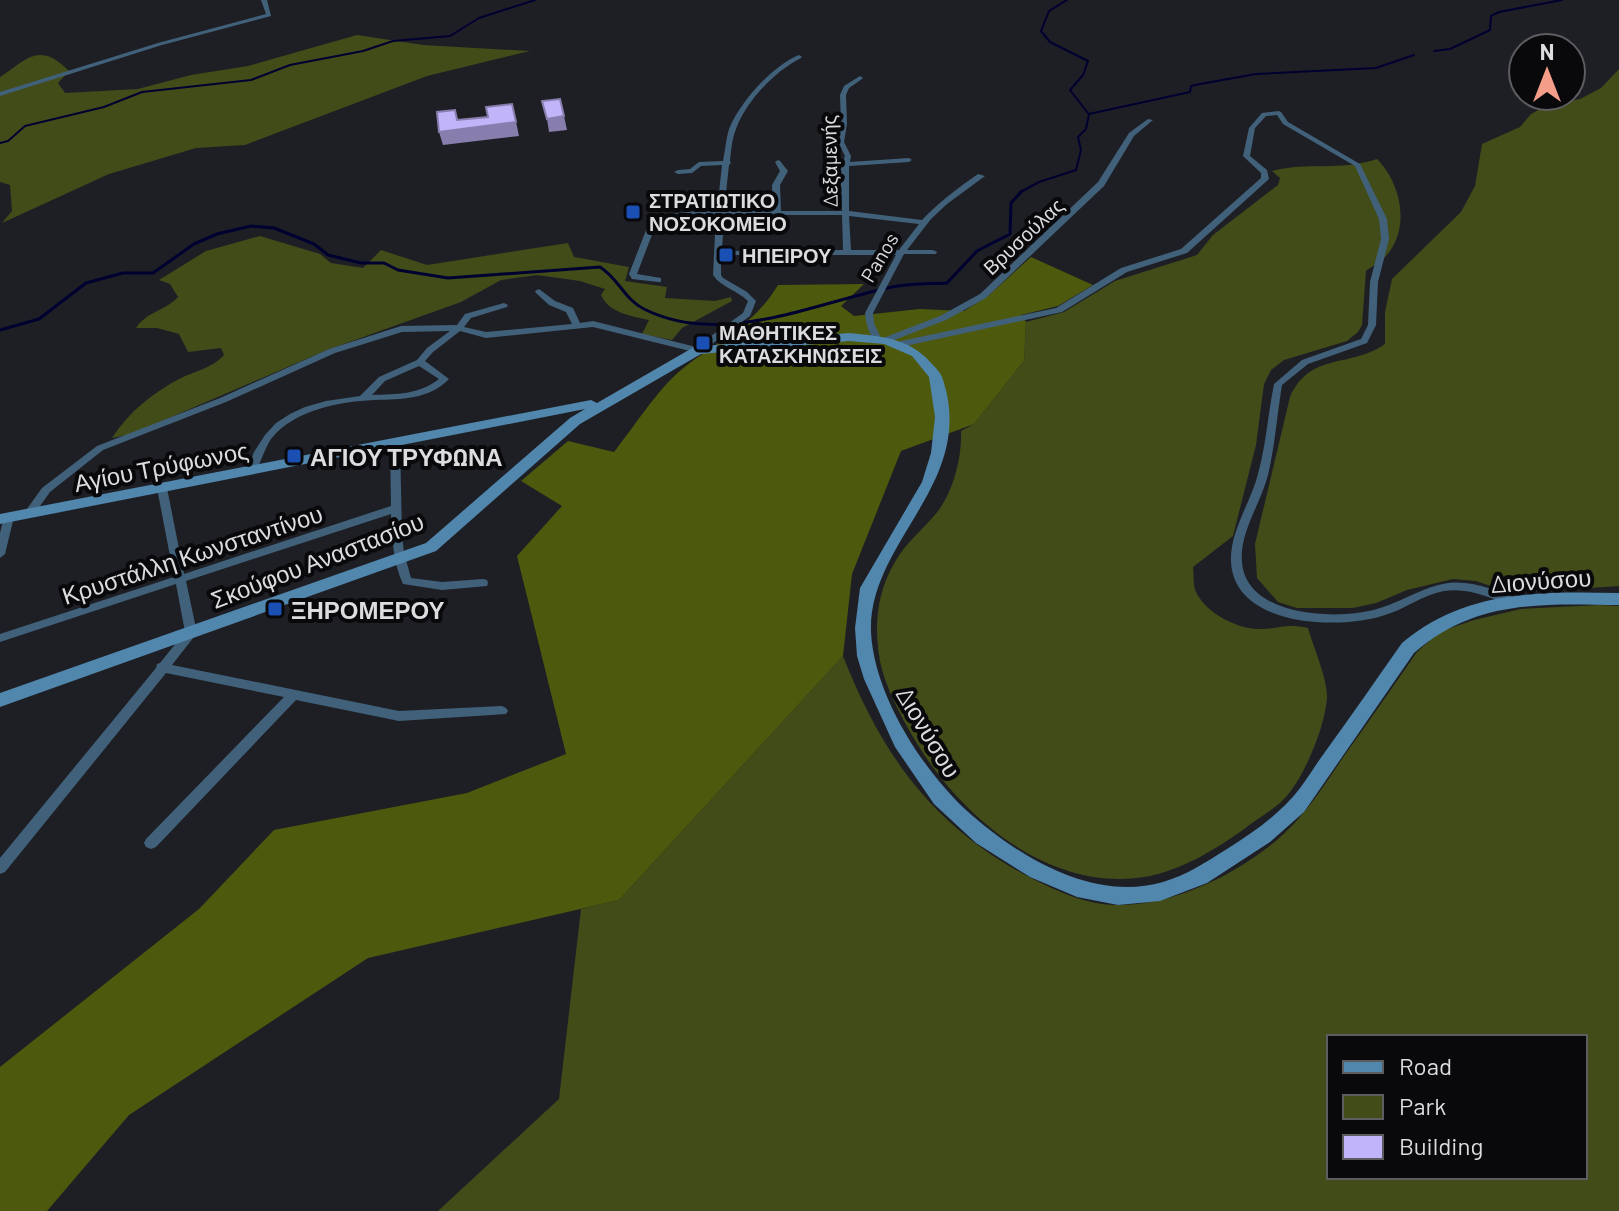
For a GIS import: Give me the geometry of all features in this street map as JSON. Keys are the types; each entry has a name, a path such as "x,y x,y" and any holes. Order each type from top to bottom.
{"main road":[{"path":"612,398 698,350 839,338 888,341"},
{"name":"Διονύσου","path":"888,341 920,356 935,376 940,391 941,435 934,467 922,498 868,588 863,628 865,656 901,742 941,798 991,843 1058,882 1096,893 1142,896 1200,877 1263,836 1297,806 1420,635 1461,613 1517,603 1619,599"},
{"name":"Αγίου Τρύφωνος","path":"4,518 560,412 612,398"},
{"name":"Σκούφου Αναστασίου","path":"0,700 401,560 438,542 575,421 612,398"},
{"path":"560,412 570,413 575,421"}],"street":[{"path":"0,94 160,44 269,15 264,0"},
{"path":"29,513 46,490 100,448 223,400 342,348 401,329 459,328 500,335 593,324 698,350 741,319 752,301 719,280 722,213 733,128 776,70 799,57"},
{"name":"Δεξαμενής","path":"847,252 848,156 840,138 844,124 843,95 846,87 860,78"},
{"path":"888,341 1059,310 1124,270 1184,251 1265,179 1264,172 1246,154 1254,124 1270,112 1279,113 1285,123 1358,165 1386,232 1374,282 1372,325 1364,341 1305,362 1278,384 1261,482 1238,547 1237,578 1243,590 1277,611 1315,617 1373,615 1423,592 1457,585 1517,603"},
{"name":"Βρυσούλας","path":"888,341 943,318 983,296 1101,184 1115,168 1122,144 1134,129 1150,120"},
{"path":"846,164 909,160"},
{"path":"777,213 776,185 784,171 778,162"},
{"path":"678,172 692,171 699,164 728,163"},
{"name":"Panos","path":"888,341 870,323 869,313 900,252 953,193 981,176"},
{"path":"658,280 635,277 633,274 652,218 722,213 846,213 925,223"},
{"path":"719,253 933,252"},
{"path":"539,291 552,303 570,310 576,324"},
{"path":"363,398 382,379 420,362 430,350 459,328 468,316 504,305"},
{"path":"252,471 257,450 265,438 290,418 318,406 363,398 407,398 432,389 445,379 420,362"},
{"path":"395,443 401,560 407,581 416,584 483,583"},
{"path":"0,868 5,855 191,633 162,488"},
{"name":"Κρυστάλλη Κωνσταντίνου","path":"0,638 397,508"},
{"path":"0,554 4,518"},
{"path":"161,667 399,716 502,711"},
{"path":"151,843 293,695"}],"green space":[{"path":"357,35 423,45 530,51 427,76 245,145 196,148 109,174 2,223 12,211 10,185 0,182 0,77 25,60 40,55 49,57 69,71 58,83 65,93 138,89 191,75 248,66"},
{"path":"1619,69 1619,586 1511,593 1476,581 1453,579 1353,608 1297,608 1278,602 1257,578 1255,544 1290,397 1309,373 1371,352 1385,344 1385,312 1392,279 1461,212 1475,186 1482,144 1520,127 1535,112 1587,112 1587,95 1601,88"},
{"path":"1377,159 1397,193 1399,232 1384,258 1366,271 1362,325 1347,341 1284,360 1271,370 1264,384 1256,445 1233,536 1193,567 1196,592 1207,607 1223,618 1250,628 1308,628 1327,691 1322,724 1312,753 1281,802 1228,840 1173,869 1144,877 1111,879 1080,874 1049,864 1020,849 968,808 927,759 905,723 881,668 878,643 877,618 889,573 903,549 934,516 946,498 958,464 961,431 974,424 1024,361 1026,322 1064,312 1115,281 1197,255 1213,235 1278,185 1280,178 1272,171 1349,165"},
{"path":"260,236 320,254 331,263 363,268 381,250 427,265 568,243 574,257 629,267 625,281 667,287 665,298 715,301 731,297 732,301 682,328 672,340 642,334 649,320 621,313 609,306 601,295 605,289 580,281 537,275 501,280 461,302 327,350 132,434 112,438 150,397 224,355 221,348 188,352 179,334 157,328 136,328 145,318 178,297 170,284 159,280 206,251"},
{"path":"1031,257 1093,285 1058,306 1021,315 1026,322 1024,361 974,424 901,451 852,574 843,656 619,900 368,958 129,1115 47,1211 0,1211 0,1067 199,909 274,830 467,793 566,754 517,556 562,506 521,481 568,441 614,452 672,378 746,323 778,285 864,284 841,306 854,316 920,309 964,311 988,296"},
{"path":"1619,606 1619,1211 438,1211 559,1099 581,909 619,900 843,656 876,727 895,759 941,814 969,838 1000,860 1064,893 1105,904 1138,904 1180,894 1221,877 1276,841 1313,801 1417,652 1439,632 1521,609"}],"building":[{"path":"560,99 564,116 547,119 542,101"},
{"path":"512,104 516,122 439,132 437,112 455,110 457,120 488,117 486,107"}],"waterway":[{"path":"0,143 8,141 25,126 104,107 142,92 251,80 290,65 363,51 393,41 450,36 479,18 535,0"},
{"path":"1067,0 1049,11 1041,31 1050,42 1088,61 1083,75 1070,90 1088,113"},
{"path":"1434,51 1450,49 1490,30 1491,16 1499,12 1562,0"},
{"path":"1021,192 1039,182 1076,170 1081,150 1078,137 1086,129 1089,114 1190,92 1191,86 1200,84 1256,74 1376,68 1414,55"},
{"path":"0,330 39,319 86,283 123,273 153,273 194,244 217,234 251,226 274,228 314,244 328,255 361,263 384,263 398,270 448,278 600,267 637,305 674,320 704,324 768,319 892,287 947,283 977,251 1010,234 1011,203 1021,192"}],"place":[{"name":"ΣΤΡΑΤΙΩΤΙΚΟ ΝΟΣΟΚΟΜΕΙΟ","path":"633,212"},
{"name":"ΗΠΕΙΡΟΥ","path":"726,255"},
{"name":"ΜΑΘΗΤΙΚΕΣ ΚΑΤΑΣΚΗΝΏΣΕΙΣ","path":"703,343"},
{"name":"ΑΓΙΟΥ ΤΡΥΦΩΝΑ","path":"294,456"},
{"name":"ΞΗΡΟΜΕΡΟΥ","path":"275,609"}]}
